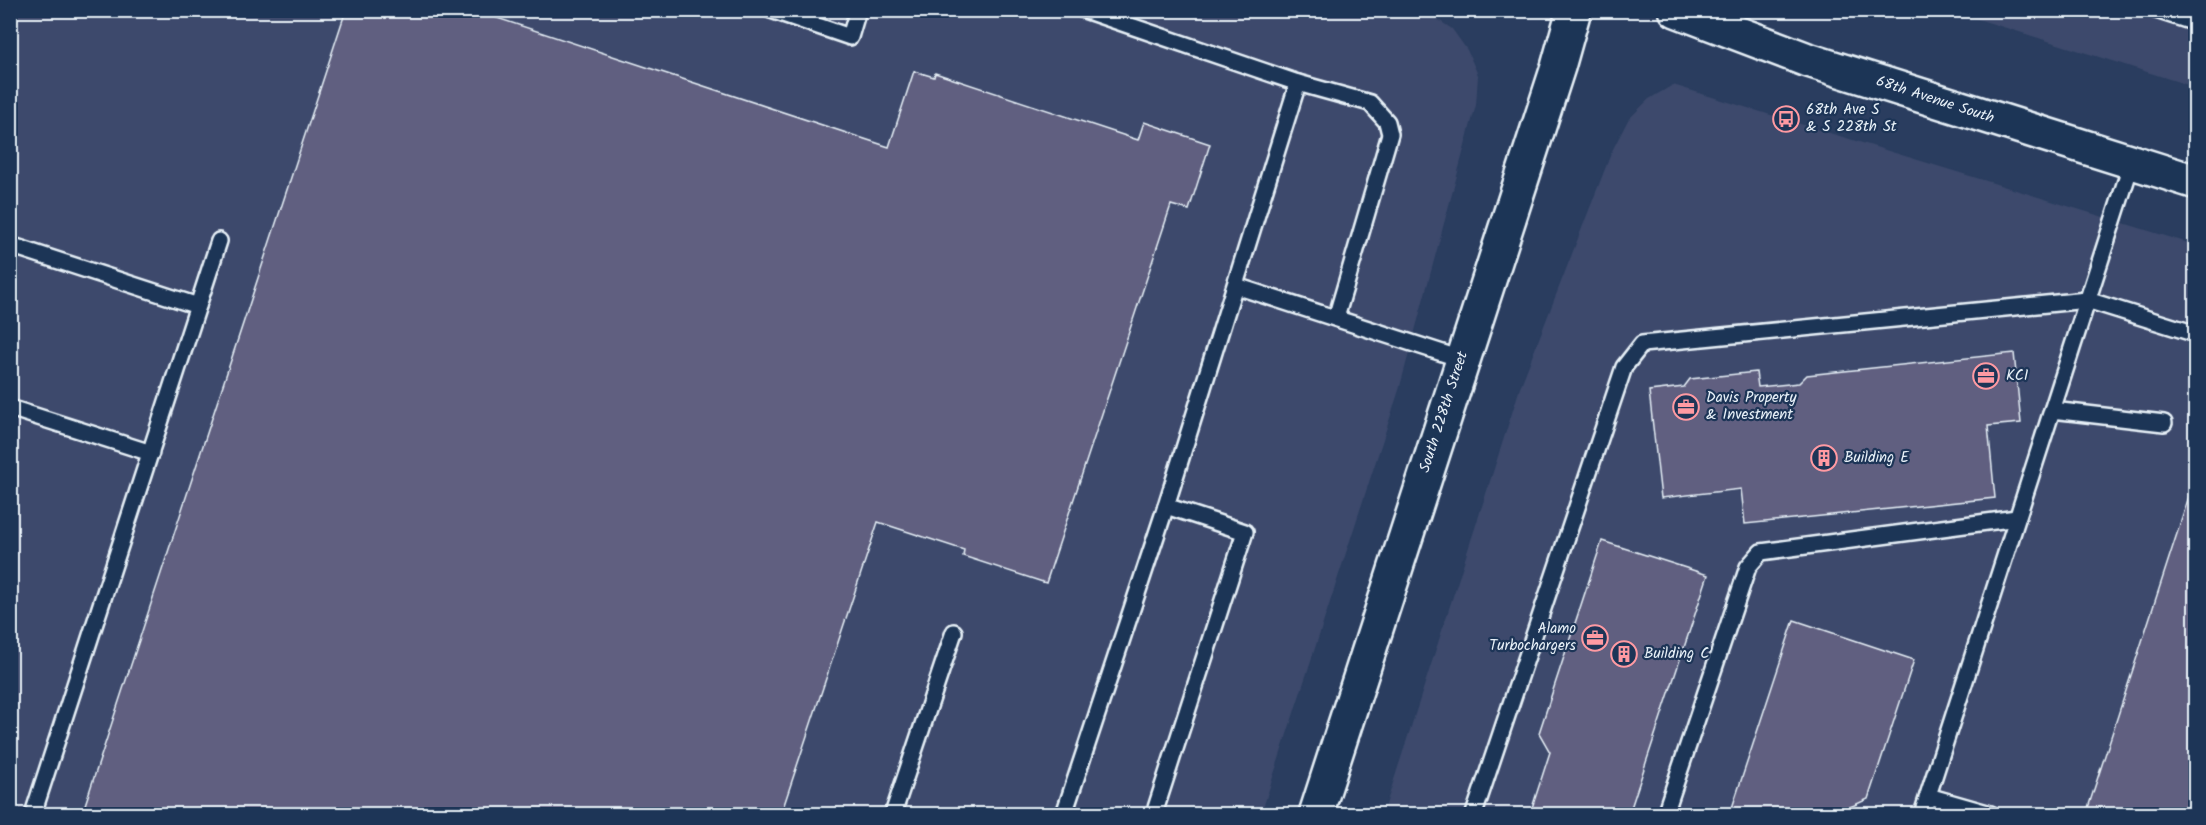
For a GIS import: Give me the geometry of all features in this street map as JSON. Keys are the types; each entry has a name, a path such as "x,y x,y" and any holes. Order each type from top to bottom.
{"main road":[{"name":"South 228th Street","path":"1316,814 1461,359 1558,67 1574,10"},
{"name":"68th Avenue South","path":"1676,10 1805,59 2196,182"}],"lane":[{"path":"771,10 850,37 858,10"},
{"path":"1084,10 1298,83 1370,103 1387,122 1390,134 1335,318"},
{"path":"2156,10 2196,23"},
{"path":"1064,814 1166,506 1298,83"},
{"path":"1922,814 2132,162"},
{"path":"33,814 219,241"},
{"path":"10,245 198,306"},
{"path":"1236,286 1461,359"},
{"path":"1474,814 1624,367 1642,344 2087,300 2196,334"},
{"path":"10,408 151,453"},
{"path":"2052,410 2164,423"},
{"path":"1154,814 1245,532 1166,506"},
{"path":"1665,814 1748,567 1761,552 2017,518"},
{"path":"893,814 954,632"},
{"path":"1928,796 1991,814"}],"shaded area":[{"path":"10,11 1425,11 1452,29 1467,50 1478,75 1476,105 1399,390 1261,814 11,814"},
{"path":"1952,11 2195,11 2195,87"},
{"path":"1673,85 2195,245 2195,814 1383,814 1521,385 1612,151 1628,120 1649,99"}],"building":[{"path":"346,10 473,10 889,147 914,71 934,77 935,73 1138,140 1144,122 1210,144 1189,210 1171,205 1046,583 963,556 964,550 878,522 781,814 82,814"},
{"name":"Building E","path":"2014,353 2021,423 1988,426 1995,498 1745,524 1741,489 1661,498 1649,391 1684,387 1690,379 1756,372 1758,387 1799,383 1807,375"},
{"path":"2196,475 2196,814 2086,814"},
{"name":"Building C","path":"1602,541 1708,575 1629,814 1530,814 1550,752 1539,733"},
{"path":"1794,620 1914,660 1868,799 1850,807 1847,814 1730,814"}],"place":[{"name":"68th Ave S & S 228th St","path":"1786,119"},
{"name":"KCI","path":"1986,376"},
{"name":"Davis Property & Investment","path":"1686,407"},
{"name":"Building E","path":"1824,458"},
{"name":"Alamo Turbochargers","path":"1595,638"},
{"name":"Building C","path":"1624,654"}]}
